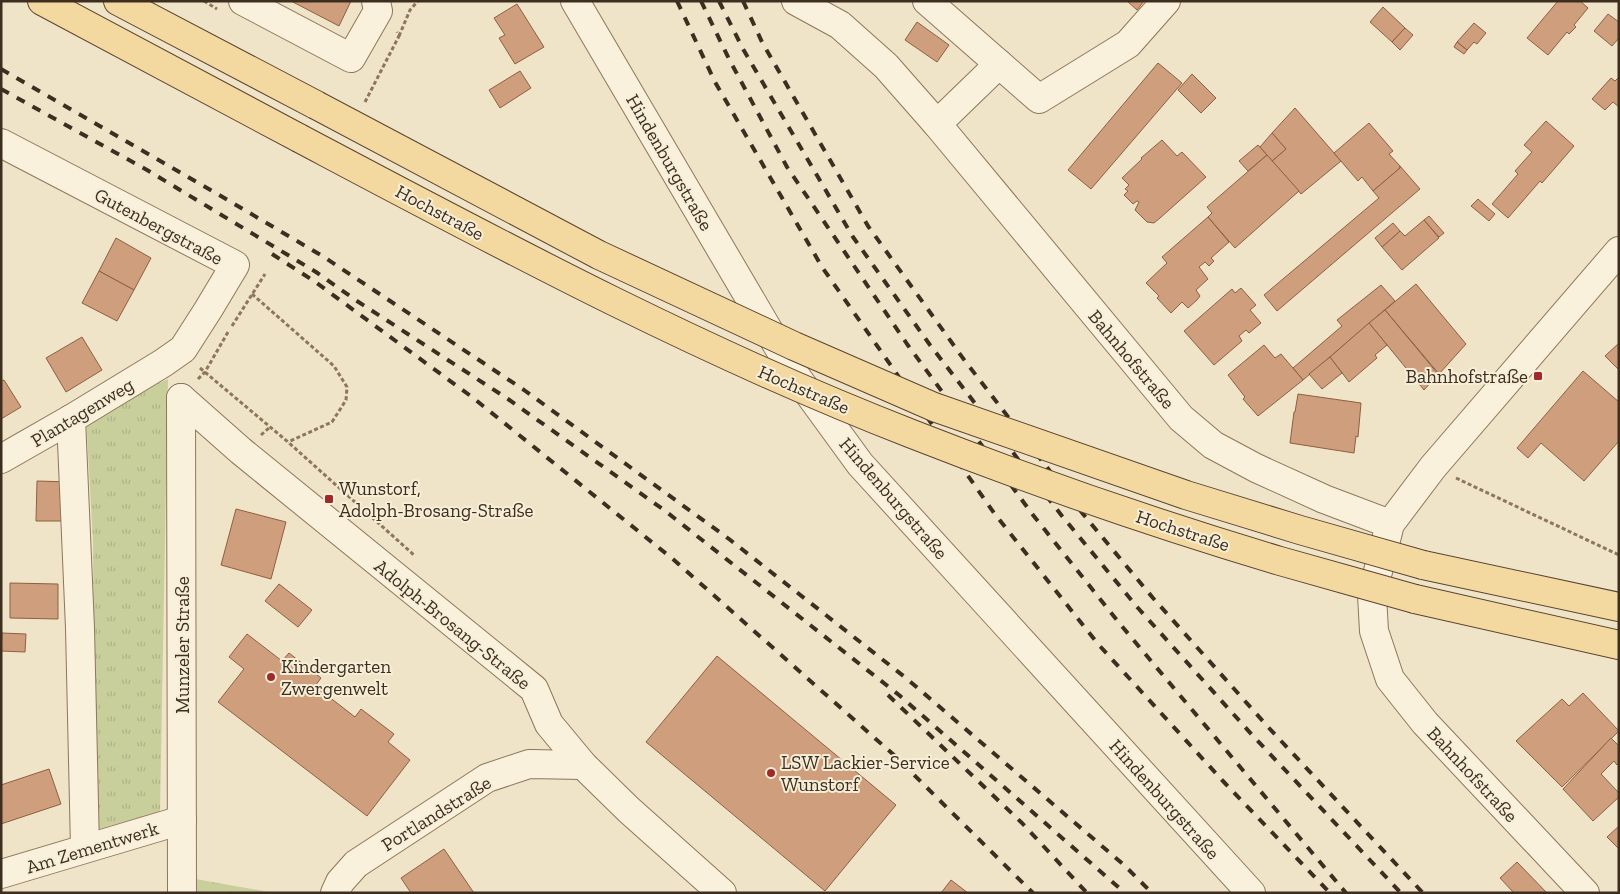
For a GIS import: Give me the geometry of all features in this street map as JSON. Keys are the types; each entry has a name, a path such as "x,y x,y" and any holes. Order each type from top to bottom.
{"main road":[{"name":"Hochstraße","path":"42,1 298,138 588,289 778,378 911,434 1161,523 1280,561 1415,599 1619,645"},
{"name":"Hochstraße","path":"118,1 599,255 794,346 934,407 1186,495 1300,530 1423,565 1619,607"}],"street":[{"path":"243,1 351,58 377,6"},
{"name":"Hindenburgstraße","path":"575,1 793,372 860,464 1250,893"},
{"name":"Bahnhofstraße","path":"796,1 840,25 886,66 937,124 1181,418 1213,445 1256,468 1324,499 1390,524 1372,595 1374,631 1390,679 1425,724 1585,893"},
{"path":"927,1 1040,99 1128,44 1166,1"},
{"path":"937,124 999,64"},
{"name":"Gutenbergstraße","path":"1,143 235,265 208,310 173,356"},
{"path":"1390,524 1433,467 1619,251"},
{"name":"Plantagenweg","path":"1,459 71,419 173,356"},
{"name":"Adolph-Brosang-Straße","path":"181,398 241,451 534,690 549,724 583,765 629,810 722,893"},
{"name":"Munzeler Straße","path":"181,398 182,893"},
{"path":"71,419 80,628 85,848"},
{"name":"Portlandstraße","path":"335,893 340,882 356,864 487,778 529,764 583,765"},
{"name":"Am Zementwerk","path":"1,874 182,820"}],"path":[{"path":"363,105 400,36 410,10 418,1"},
{"path":"377,6 400,36"},
{"path":"205,372 265,274"},
{"path":"252,294 334,366 347,387 346,400 332,422 288,442"},
{"path":"173,356 205,372 288,442 338,488"},
{"path":"1433,467 1619,555"}],"green space":[{"path":"168,379 160,812 95,830 93,542 86,416"},
{"path":"190,878 275,893 191,893"}],"building":[{"path":"291,1 351,1 339,26"},
{"path":"1127,1 1144,1 1137,10"},
{"path":"1558,1 1580,1 1588,8 1574,25 1576,27 1569,34 1567,32 1548,55 1527,38"},
{"path":"517,4 544,47 515,64 499,38 505,35 494,18"},
{"path":"1383,7 1405,28 1392,42 1370,22"},
{"path":"1608,14 1619,22 1619,38 1612,46 1594,31"},
{"path":"917,22 949,45 937,62 905,40"},
{"path":"1474,23 1486,33 1477,44 1474,42 1467,50 1457,42"},
{"path":"1405,28 1413,35 1400,50 1392,42"},
{"path":"1457,42 1467,50 1464,54 1454,47"},
{"path":"1158,63 1182,83 1091,189 1068,170"},
{"path":"520,71 531,88 500,108 489,90"},
{"path":"1192,74 1216,98 1201,113 1178,90"},
{"path":"1619,77 1619,107 1613,102 1605,110 1592,99 1611,78 1615,81"},
{"path":"1295,108 1341,161 1301,194 1272,161 1286,149 1272,133"},
{"path":"1546,121 1574,146 1508,218 1492,204 1518,174 1515,171 1532,152 1524,145"},
{"path":"1369,123 1393,151 1389,154 1400,166 1373,191 1362,177 1358,181 1334,153"},
{"path":"1272,133 1286,149 1272,161 1260,147"},
{"path":"1162,140 1177,156 1182,152 1206,177 1154,223 1147,222 1135,210 1139,202 1137,201 1133,204 1124,195 1128,191 1125,189 1129,185 1122,178"},
{"path":"1258,145 1267,155 1248,171 1239,161"},
{"path":"1267,155 1299,191 1235,248 1208,217 1212,213 1207,207"},
{"path":"1400,166 1420,189 1277,311 1264,295 1379,198 1373,191"},
{"path":"1478,199 1495,214 1489,221 1471,206"},
{"path":"1429,216 1444,233 1439,237 1424,220"},
{"path":"1208,217 1229,242 1211,258 1214,261 1209,266 1205,262 1199,267 1208,279 1196,290 1200,296 1197,300 1188,308 1182,302 1171,313 1157,298 1159,296 1146,283 1167,263 1162,257"},
{"path":"1424,220 1439,238 1402,270 1382,247 1400,231 1405,236"},
{"path":"1393,223 1400,231 1382,247 1375,238"},
{"path":"116,238 151,258 134,290 99,271"},
{"path":"99,271 134,290 117,321 82,303"},
{"path":"1416,284 1466,344 1439,374 1385,310"},
{"path":"1381,285 1395,301 1303,380 1293,368 1342,326 1337,320"},
{"path":"1241,288 1256,305 1250,310 1261,323 1249,333 1246,330 1239,336 1242,341 1214,365 1184,331 1232,289 1235,293"},
{"path":"1385,310 1438,374 1424,390 1369,323"},
{"path":"1369,323 1387,345 1375,355 1377,358 1349,382 1330,357"},
{"path":"82,337 102,370 66,392 46,358"},
{"path":"1619,343 1619,370 1605,356"},
{"path":"1264,345 1275,358 1281,354 1303,380 1258,416 1243,399 1245,397 1228,375"},
{"path":"1330,357 1342,373 1322,389 1309,374"},
{"path":"1583,371 1619,402 1619,441 1584,481 1541,443 1528,458 1517,448"},
{"path":"4,380 21,407 1,419 1,381"},
{"path":"1298,394 1361,403 1358,437 1356,436 1354,453 1290,443"},
{"path":"37,481 71,482 70,521 36,521"},
{"path":"236,509 286,522 271,579 221,565"},
{"path":"10,583 58,584 58,619 10,618"},
{"path":"279,584 312,610 298,627 265,601"},
{"path":"2,633 26,634 25,652 1,651"},
{"path":"247,634 282,661 289,653 321,678 315,686 355,717 361,709 394,734 388,742 410,760 367,816 218,702 244,669 229,657"},
{"name":"LSW Lackier-Service Wunstorf","path":"717,656 896,805 825,891 646,742"},
{"path":"1583,693 1619,731 1562,787 1516,741 1562,699 1569,706"},
{"path":"1611,738 1619,746 1619,763 1617,765 1614,761 1601,774 1619,793 1619,797 1593,821 1563,789"},
{"path":"49,769 61,804 1,824 1,785"},
{"path":"1619,826 1619,849 1607,837"},
{"path":"444,849 474,893 411,893 401,878"},
{"path":"1517,862 1547,893 1514,893 1500,878"},
{"path":"951,880 968,893 941,893"}],"railway":[{"path":"677,1 715,82 822,267 994,513 1098,644 1222,780 1330,893"},
{"path":"701,1 729,59 787,167 907,344 1033,515 1120,624 1346,893"},
{"path":"719,1 743,49 853,237 930,345 1062,516 1138,608 1254,737 1401,893"},
{"path":"743,1 762,42 868,226 965,361 1083,514 1153,598 1269,728 1423,893"},
{"path":"1,69 324,257 524,390 729,539 906,678 1124,865 1152,893"},
{"path":"1,89 147,170 316,272 357,301 508,399 664,510 899,695 1125,893"},
{"path":"272,254 314,281 472,397 674,560 895,756 1033,893"},
{"path":"888,695 1022,823 1087,893"}],"place":[{"name":"Bahnhofstraße","path":"1538,376"},
{"name":"Wunstorf, Adolph-Brosang-Straße","path":"329,499"},
{"name":"Kindergarten Zwergenwelt","path":"271,677"},
{"name":"LSW Lackier-Service Wunstorf","path":"771,773"}]}
